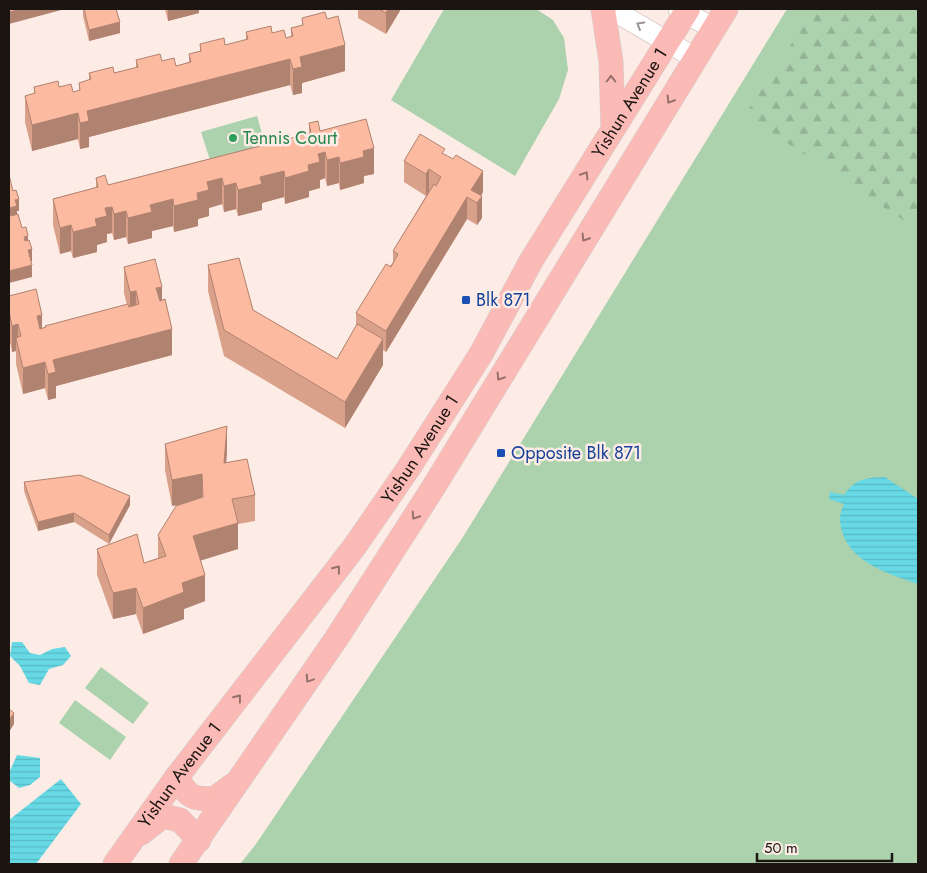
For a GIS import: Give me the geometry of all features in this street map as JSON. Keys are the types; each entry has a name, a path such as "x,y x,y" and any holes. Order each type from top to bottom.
{"main road":[{"path":"603,9 611,62 614,128"},
{"name":"Yishun Avenue 1","path":"115,864 176,778 355,546 408,469 481,354 532,261 668,42 684,10"},
{"name":"Yishun Avenue 1","path":"180,864 199,840 336,639 432,488 720,19"},
{"path":"176,778 189,796 214,799 241,778"},
{"path":"132,840 164,816 180,820 199,840"}],"street":[{"path":"611,9 695,58"},
{"path":"684,10 720,19"}],"green space":[{"path":"444,9 536,9 553,20 564,38 568,70 559,99 515,176 391,100"},
{"path":"787,9 918,9 918,864 240,864 256,844 463,537"},
{"path":"814,9 918,9 918,230 745,115"},
{"name":"Tennis Court","path":"257,116 265,144 210,160 201,132"},
{"path":"101,667 149,703 133,724 85,688"},
{"path":"75,700 126,737 110,760 59,723"}],"water":[{"path":"885,477 918,499 918,584 880,569 857,555 843,533 840,517 844,504 829,499 830,492 844,495 857,482"},
{"path":"12,642 22,642 30,653 40,655 52,649 65,647 71,656 63,665 49,669 40,685 29,683 20,666 10,656"},
{"path":"17,755 40,758 40,777 30,785 19,788 9,780 9,773"},
{"path":"61,779 81,804 36,864 9,864 9,820"}],"building":[{"path":"9,9 22,9 9,12"},
{"path":"84,9 116,9 120,22 89,30"},
{"path":"379,9 388,9 386,13"},
{"path":"325,12 327,19 338,16 345,45 300,57 302,67 293,69 290,59 87,111 89,121 80,123 78,113 32,125 25,96 35,93 34,87 58,81 59,87 71,84 73,92 80,90 79,83 91,79 89,73 113,67 114,73 138,67 136,60 160,54 162,61 174,58 176,66 191,62 189,54 201,51 200,44 224,38 225,45 248,39 246,32 271,26 272,33 284,30 286,38 293,36 291,28 303,25 302,18"},
{"path":"366,119 374,148 363,151 364,157 340,163 339,157 327,160 325,152 318,154 320,162 308,165 309,171 285,178 284,171 260,177 262,184 238,190 236,183 224,186 222,178 207,182 209,190 197,193 198,200 174,206 173,199 150,205 152,212 128,218 126,211 114,214 112,207 105,208 107,216 95,219 97,226 73,232 71,225 60,228 53,199 98,187 96,178 105,175 108,185 311,133 309,123 318,121 320,131"},
{"path":"420,134 445,149 442,153 453,159 456,155 483,171 471,190 482,196 477,203 467,197 386,331 356,313 386,264 391,267 398,254 393,251 434,184 436,186 441,177 429,169 426,174 404,161"},
{"path":"9,175 13,191 16,190 19,199 15,200 17,206 9,208"},
{"path":"9,208 11,216 18,214 22,228 26,227 28,236 24,237 25,241 29,240 32,249 28,250 32,265 9,271"},
{"path":"239,258 253,310 337,359 357,324 383,339 345,402 224,330 208,265"},
{"path":"155,259 162,287 156,288 160,301 165,299 172,329 53,360 56,372 48,374 45,362 23,368 16,338 21,336 18,324 12,326 9,296 36,289 42,315 37,316 40,329 45,326 128,304 129,307 139,304 136,291 130,292 124,267"},
{"path":"227,426 224,463 247,459 255,495 232,499 238,523 193,536 205,575 182,583 184,592 143,608 136,588 113,593 97,549 137,534 144,563 166,556 158,535 176,506 203,497 202,474 172,480 165,444"},
{"path":"80,475 130,496 109,535 74,513 38,522 24,482"},
{"path":"9,709 14,713 9,720"}],"place":[{"name":"Tennis Court","path":"233,138"},
{"name":"Blk 871","path":"466,300"},
{"name":"Opposite Blk 871","path":"501,453"}]}
